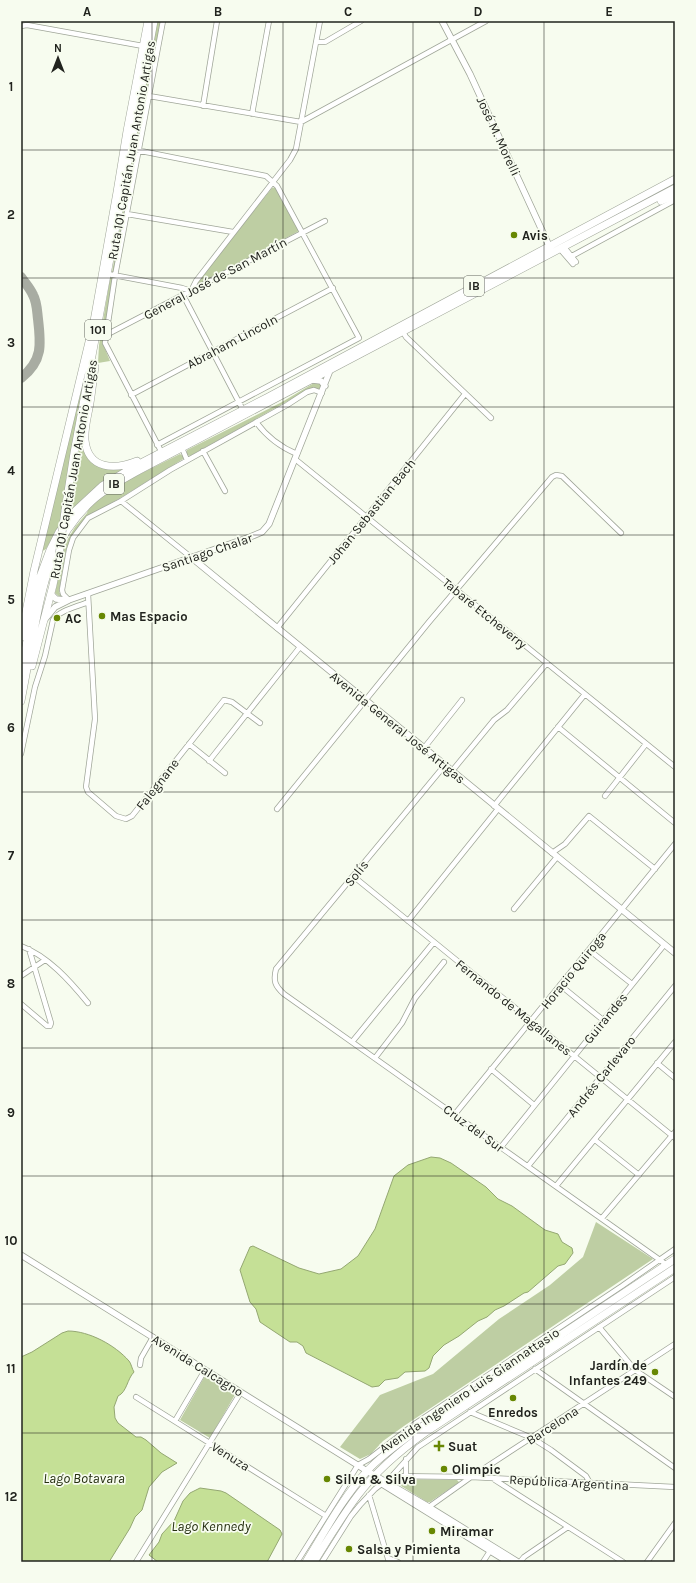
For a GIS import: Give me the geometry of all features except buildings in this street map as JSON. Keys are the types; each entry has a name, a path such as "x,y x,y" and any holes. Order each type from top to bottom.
{"main road":[{"name":"Ruta 101 Capitán Juan Antonio Artigas","path":"21,637 34,571 94,321 148,21"},
{"name":"Ruta 101 Capitán Juan Antonio Artigas","path":"21,702 25,698 43,621 51,594 59,555 74,453 104,295 112,275 131,149 154,21"},
{"name":"IB","path":"21,702 43,583 55,551 68,528 84,509 102,493 125,478 402,332 675,179"},
{"name":"IB","path":"21,672 38,582 50,550 59,532 75,511 102,486 241,406 333,361 551,249 562,248 675,188"},
{"path":"627,214 675,195"},
{"path":"104,295 85,431 86,447 97,462 116,468 131,464 154,454 161,453"},
{"name":"Avenida Ingeniero Luis Giannattasio","path":"314,1562 351,1504 375,1475 397,1454 426,1432 672,1268 675,1259"},
{"name":"Avenida Ingeniero Luis Giannattasio","path":"306,1562 339,1510 367,1471 391,1449 420,1428 672,1268"}],"street":[{"path":"161,453 105,343 112,275 127,214 163,21"},
{"path":"203,106 217,21"},
{"path":"252,114 269,21"},
{"path":"112,275 191,291 196,281 290,160 296,149 320,21"},
{"path":"316,42 325,42 361,21"},
{"name":"José M. Morelli","path":"442,21 476,88 551,249"},
{"path":"149,96 301,122 486,21"},
{"path":"21,26 27,23 143,46"},
{"path":"131,149 266,176 273,181 303,232 359,338 241,406 157,445"},
{"path":"572,256 675,200"},
{"path":"127,214 233,232"},
{"name":"General José de San Martín","path":"106,335 325,221"},
{"path":"562,248 572,256 575,263 562,248"},
{"name":"Abraham Lincoln","path":"131,395 333,288"},
{"path":"183,295 241,406"},
{"path":"402,332 491,418"},
{"name":"Santiago Chalar","path":"43,621 51,609 69,600 192,558 258,534 265,530 269,524 325,386 333,361"},
{"path":"312,380 321,381 325,386"},
{"path":"69,600 63,594 62,590 68,550 73,538 88,518 121,501 187,460 307,392 314,390 322,393"},
{"name":"Johan Sebastian Bach","path":"277,628 368,517 465,394"},
{"name":"Tabaré Etcheverry","path":"256,422 271,439 296,457 675,767"},
{"path":"182,448 187,460"},
{"path":"203,451 225,491"},
{"path":"277,809 457,589 552,477 556,475 562,476 621,533"},
{"name":"Avenida General José Artigas","path":"121,501 675,953"},
{"path":"51,594 56,599 69,600"},
{"name":"Falegnane","path":"88,594 95,720 86,787 88,792 116,816 126,819 132,816 224,700 229,700 260,724"},
{"path":"21,754 35,687 45,656 53,620 61,613 88,602"},
{"path":"209,761 300,647"},
{"path":"452,771 494,720 508,710 547,663"},
{"path":"408,921 585,694"},
{"path":"424,748 462,700"},
{"path":"558,727 619,779 675,823"},
{"path":"189,744 225,773"},
{"path":"605,796 646,744"},
{"name":"Solís","path":"275,983 274,977 276,969 445,765"},
{"path":"552,853 565,844 589,816 655,869"},
{"name":"Horacio Quiroga","path":"455,1114 675,844"},
{"path":"514,909 557,857"},
{"name":"Fernando de Magallanes","path":"353,876 627,1099 674,1135"},
{"path":"352,1042 434,942"},
{"name":"Guirandes","path":"501,1147 664,945"},
{"path":"21,946 29,949 45,960 71,982 88,1003"},
{"path":"21,1004 46,1026 50,1026 51,1023 29,949"},
{"path":"589,950 632,984"},
{"path":"21,976 45,960"},
{"path":"375,1058 402,1023 415,998 444,962"},
{"name":"Cruz del Sur","path":"275,983 284,994 672,1268"},
{"path":"560,985 602,1020"},
{"name":"Andrés Carlevaro","path":"528,1166 675,986"},
{"path":"556,1186 675,1042"},
{"path":"657,1063 675,1078"},
{"path":"492,1069 534,1105"},
{"path":"602,1218 674,1135"},
{"path":"595,1140 639,1175"},
{"name":"Avenida Ingeniero Luis Giannattasio","path":"297,1562 358,1465 416,1423 675,1250"},
{"name":"Avenida Calcagno","path":"21,1256 375,1475 384,1483 492,1549 519,1562"},
{"name":"Avenida Ingeniero Luis Giannattasio","path":"322,1562 351,1516 369,1495 392,1476 418,1447 675,1277"},
{"path":"599,1327 635,1370 675,1397"},
{"path":"140,1365 141,1358 153,1337"},
{"name":"Barcelona","path":"427,1509 471,1477 675,1344"},
{"path":"535,1369 675,1468"},
{"path":"174,1421 205,1370"},
{"path":"136,1562 241,1392"},
{"name":"Venuza","path":"136,1397 326,1516"},
{"path":"470,1412 532,1438 586,1476 590,1483"},
{"path":"406,1459 406,1476"},
{"name":"República Argentina","path":"392,1476 471,1477 675,1487"},
{"path":"494,1479 623,1562"},
{"path":"369,1495 388,1560 398,1562"},
{"path":"647,1562 675,1523"},
{"path":"519,1562 568,1527"},
{"path":"484,1562 492,1549"},
{"name":"Avenida Calcagno","path":"492,1549 508,1562"}],"shaded area":[{"path":"157,21 161,21 137,149 134,148"},
{"path":"133,154 136,154 114,272 112,272"},
{"path":"276,187 299,231 198,285 198,280 272,188"},
{"path":"110,278 113,278 103,344 110,361 98,363 99,345"},
{"path":"91,344 61,523 46,549 41,552"},
{"path":"314,383 319,383 322,386 320,389 304,392 190,456 187,455 187,450 282,402"},
{"path":"90,386 84,447 108,469 127,468 95,488 68,515"},
{"path":"180,454 183,456 183,459 90,515 84,521 71,539 66,551 59,592 63,598 55,593 65,544 75,527 87,513 88,509 122,483"},
{"path":"596,1222 653,1259 404,1426 383,1441 371,1454 360,1459 340,1447 380,1395 433,1374 499,1319 550,1285 583,1257"},
{"path":"206,1374 236,1393 210,1438 180,1420"},
{"path":"399,1479 457,1480 459,1482 430,1502 427,1502 398,1484"}],"water":[{"path":"431,1157 440,1158 451,1163 486,1187 498,1199 512,1206 545,1230 558,1234 562,1242 572,1248 573,1253 565,1264 558,1266 528,1292 495,1310 487,1317 478,1321 459,1336 444,1345 433,1356 429,1368 425,1371 405,1372 398,1378 385,1380 379,1386 372,1387 306,1353 303,1346 297,1342 290,1342 260,1322 256,1309 250,1302 240,1270 250,1247 253,1246 299,1268 319,1274 341,1269 358,1256 375,1229 394,1176 408,1165"},
{"name":"Lago Botavara","path":"68,1331 93,1336 109,1344 129,1361 134,1372 123,1392 118,1396 114,1407 115,1418 118,1423 136,1437 141,1437 146,1440 161,1453 177,1463 162,1472 149,1487 142,1510 135,1517 109,1562 21,1562 21,1357"},
{"name":"Lago Kennedy","path":"200,1488 226,1493 280,1530 282,1534 267,1562 158,1562 149,1555 159,1542 162,1534 174,1521 183,1501 190,1493"}],"taxiway":[{"path":"21,277 30,290 37,307 40,336 37,358 28,372 21,378"}],"place":[{"name":"Avis","path":"514,235"},
{"name":"Mas Espacio","path":"102,616"},
{"name":"AC","path":"57,618"},
{"name":"Jardín de Infantes 249","path":"655,1372"},
{"name":"Enredos","path":"513,1398"},
{"name":"Suat","path":"439,1446"},
{"name":"Olimpic","path":"444,1469"},
{"name":"Silva & Silva","path":"327,1479"},
{"name":"Miramar","path":"432,1531"},
{"name":"Salsa y Pimienta","path":"349,1549"}]}
